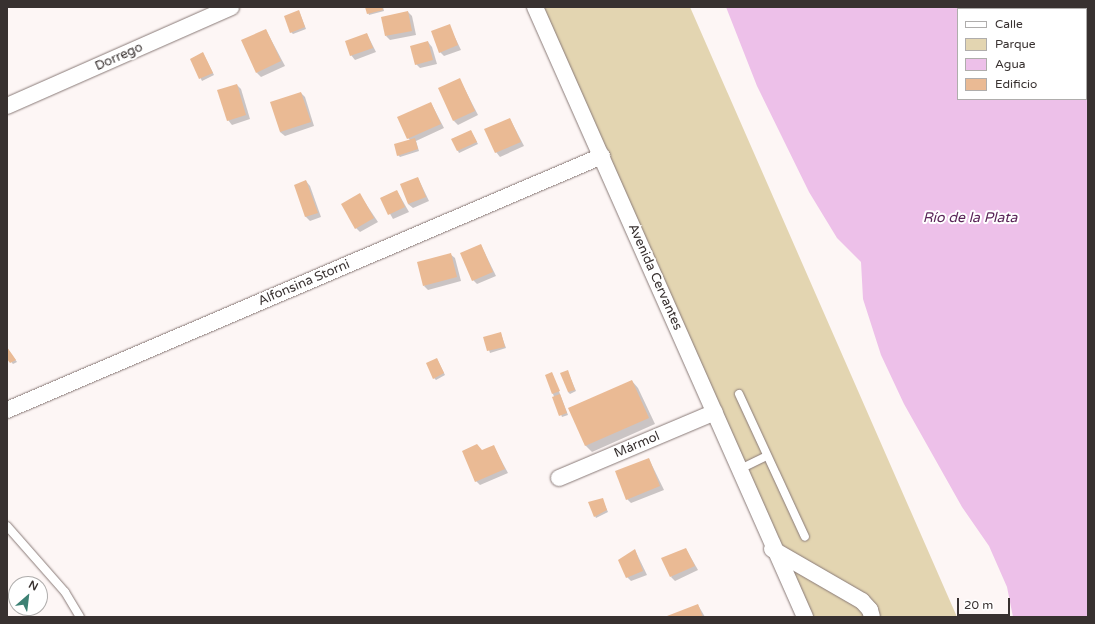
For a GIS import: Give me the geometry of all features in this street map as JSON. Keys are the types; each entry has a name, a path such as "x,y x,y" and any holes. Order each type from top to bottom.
{"street":[{"name":"Dorrego","path":"7,106 231,7"},
{"name":"Avenida Cervantes","path":"535,7 715,412 772,549 805,617"},
{"name":"Alfonsina Storni","path":"7,410 602,156"},
{"name":"Mármol","path":"559,478 715,412"},
{"path":"772,549 862,601 870,610 872,617"}],"lane":[{"path":"739,394 805,537"},
{"path":"738,470 767,456"},
{"path":"7,526 65,592 80,617"}],"green space":[{"path":"542,7 690,7 957,617 811,617"}],"water":[{"name":"Río de la Plata","path":"726,7 1088,7 1088,617 1013,617 1007,587 989,546 962,507 904,404 881,355 863,299 861,262 837,238 809,192 757,86"}],"building":[{"path":"365,7 382,7 383,10 367,14"},
{"path":"299,10 305,27 290,33 284,16"},
{"path":"408,11 412,31 385,36 381,17"},
{"path":"450,24 458,45 439,53 431,31"},
{"path":"266,29 281,61 256,73 241,40"},
{"path":"367,33 373,48 350,56 345,41"},
{"path":"428,41 433,60 415,65 410,46"},
{"path":"203,52 213,73 199,79 190,59"},
{"path":"460,78 475,111 453,121 438,88"},
{"path":"237,84 246,115 227,121 217,90"},
{"path":"301,92 311,122 280,132 270,102"},
{"path":"431,102 441,124 407,139 397,117"},
{"path":"510,118 521,142 495,153 484,129"},
{"path":"471,130 477,142 457,151 451,139"},
{"path":"415,138 418,149 397,156 394,144"},
{"path":"418,177 426,197 408,204 400,184"},
{"path":"306,180 318,213 305,217 294,185"},
{"path":"397,190 405,207 388,215 380,198"},
{"path":"360,193 374,218 355,229 341,204"},
{"path":"481,244 493,272 472,281 460,253"},
{"path":"451,253 457,277 423,286 417,262"},
{"path":"501,332 505,347 487,351 483,337"},
{"path":"7,347 16,360 10,363 7,359"},
{"path":"437,358 444,373 433,379 426,363"},
{"path":"568,370 575,390 568,392 560,373"},
{"path":"552,372 560,391 552,394 545,375"},
{"path":"632,380 649,418 585,446 568,408"},
{"path":"560,394 567,413 559,416 552,397"},
{"path":"477,444 482,450 494,445 505,469 475,482 462,451"},
{"path":"649,458 660,486 626,500 615,471"},
{"path":"603,498 607,510 594,517 588,502"},
{"path":"686,548 695,566 670,577 661,558"},
{"path":"635,549 643,571 626,578 618,560"},
{"path":"698,604 703,617 667,616"}]}
